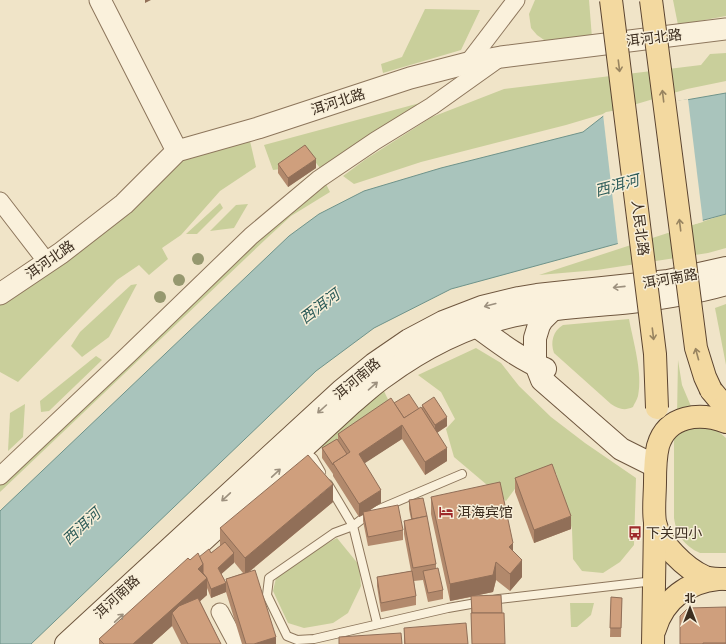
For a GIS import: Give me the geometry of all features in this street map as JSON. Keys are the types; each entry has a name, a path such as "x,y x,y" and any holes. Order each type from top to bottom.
{"main road":[{"name":"人民北路","path":"611,0 656,367 656,466"},
{"path":"651,0 696,348 705,377 711,390 726,408"},
{"name":"洱河南路","path":"90,644 302,449 384,377 411,358 450,336 482,307 519,298 668,281 726,268"},
{"name":"洱河南路","path":"66,644 341,391 374,364 423,332 468,320 553,309 670,297 726,284"},
{"path":"573,291 542,320 537,332 535,348 536,366 542,380 621,449 656,466"},
{"path":"468,320 536,366"},
{"path":"653,640 656,466 660,440 672,425 683,419 707,417 726,422"},
{"path":"655,522 661,536 683,563 700,575 722,579"},
{"path":"653,640 659,618 677,595 695,584 706,580 722,579"}],"street":[{"path":"100,0 177,151"},
{"path":"468,63 509,3"},
{"name":"洱河北路","path":"0,294 61,253 124,204 177,151 258,128 410,78 468,63 501,57 726,29"},
{"path":"0,476 251,236 308,188 375,140 432,106 501,57"},
{"path":"0,201 47,262"},
{"path":"220,612 237,644"}],"lane":[{"path":"302,449 313,458 353,526 377,623"},
{"path":"462,474 370,513 353,526 334,533 269,578 268,595 287,636 297,640 314,639 377,623 499,599 655,581"}],"green space":[{"path":"535,0 589,0 592,38 547,42 537,35 531,28 529,14"},
{"path":"673,0 726,0 726,16 678,25"},
{"path":"425,9 480,10 461,50 383,73 381,64 402,57"},
{"path":"726,53 726,81 687,89 566,125 421,162 354,184 343,176 366,159 432,117 504,89 701,65 710,54"},
{"path":"420,103 320,168 306,150 281,169 273,170 264,145"},
{"path":"250,141 256,167 220,191 181,235 162,248 168,259 149,275 139,265 117,280 18,382 0,372 0,299 182,159"},
{"path":"325,182 330,192 291,216 0,492 0,482 217,277"},
{"path":"220,203 223,208 197,234 186,234"},
{"path":"248,204 234,228 210,231 236,205"},
{"path":"726,214 726,248 708,253 597,270 539,275"},
{"path":"137,284 109,337 82,357 71,346 80,332 131,285"},
{"path":"726,304 726,365 715,308"},
{"path":"629,319 637,357 639,387 638,397 633,407 624,409 611,404 554,353 552,341 557,330 563,325"},
{"path":"476,348 501,363 519,386 551,417 585,443 636,478 634,545 620,562 603,573 582,571 573,559 572,529 556,473 520,482 506,501 454,457 446,429 455,419 441,392 418,375"},
{"path":"96,356 102,360 49,411 41,412 40,401"},
{"path":"678,360 682,385 693,411 677,416"},
{"path":"383,389 393,410 326,453 316,441"},
{"path":"25,404 23,437 8,451 10,413"},
{"path":"689,427 705,427 713,429 726,438 726,553 700,553 694,550 682,539 675,524 674,438"},
{"path":"337,538 359,565 361,586 348,613 333,623 304,628 288,623 273,591 276,578 313,551"},
{"path":"570,603 594,603 591,615 577,627 571,627"}],"water":[{"name":"西洱河","path":"726,93 726,214 451,289 374,328 316,371 31,644 0,644 0,511 289,236 319,214 364,191 441,168 583,132 606,114"}],"pier":[{"path":"688,99 703,222 618,245 603,114 606,112"}],"building":[{"path":"305,145 316,159 288,178 278,164"},
{"path":"409,394 419,409 404,418 394,403"},
{"path":"434,397 447,417 435,425 422,405"},
{"path":"391,398 404,418 421,407 447,448 425,462 402,425 359,454 381,490 359,504 333,463 350,452 338,434"},
{"path":"337,439 347,454 333,463 333,465 322,448"},
{"path":"308,455 333,484 245,558 220,528"},
{"path":"552,464 571,516 534,530 515,478"},
{"path":"500,482 513,543 509,547 522,560 510,574 496,562 493,575 450,584 431,497"},
{"path":"423,498 427,516 412,519 409,500"},
{"path":"398,505 403,530 368,537 363,512"},
{"path":"427,516 436,564 413,568 404,521"},
{"path":"225,542 234,553 218,568 226,583 211,589 207,578 203,573 203,564 199,557 209,549 211,553"},
{"path":"198,553 203,564 198,569 207,578 133,644 104,644 99,639 188,558 190,560"},
{"path":"438,568 443,590 428,593 423,571"},
{"path":"255,570 276,637 254,644 246,644 226,579"},
{"path":"412,571 416,596 381,603 377,577"},
{"path":"501,595 502,613 472,613 471,596"},
{"path":"611,597 622,598 621,628 610,628"},
{"path":"198,598 221,644 188,644 172,613 179,606"},
{"path":"726,607 726,643 680,644 680,616 688,608"},
{"path":"471,613 504,613 505,644 472,644"},
{"path":"466,623 468,644 405,644 404,628"},
{"path":"401,633 402,644 339,644 339,637"}],"place":[{"name":"洱海宾馆","path":"446,512"},
{"name":"下关四小","path":"635,533"}]}
